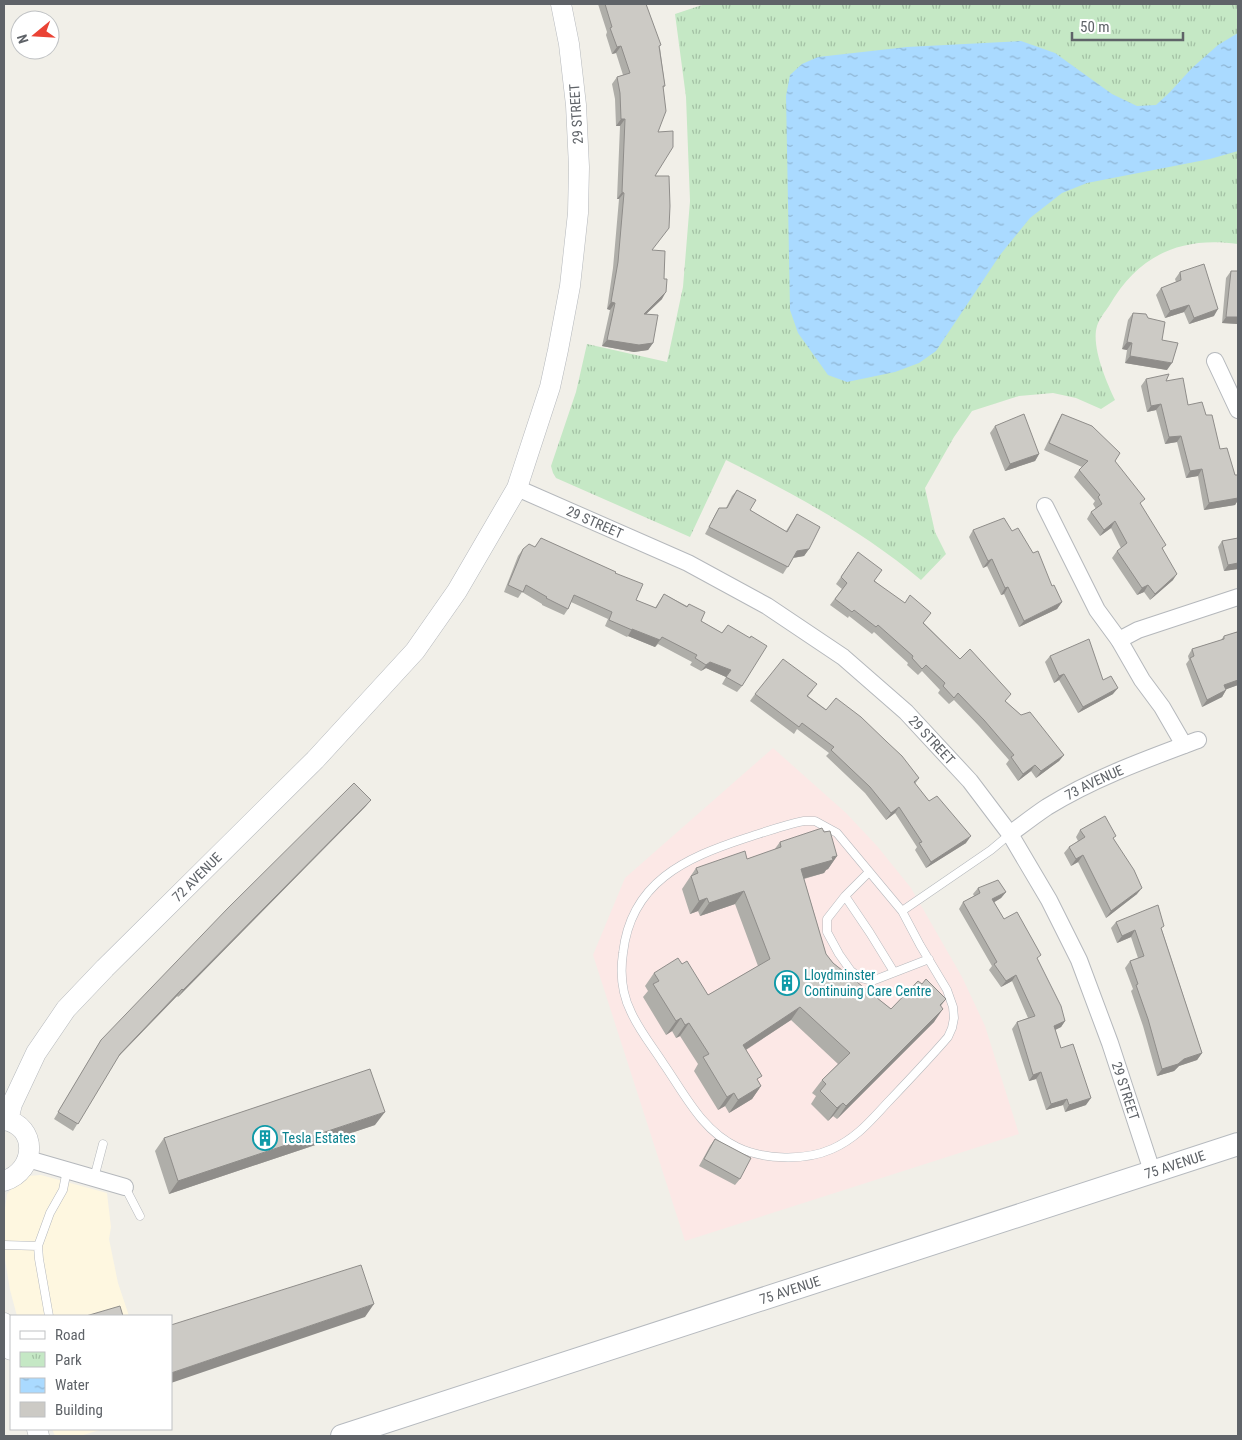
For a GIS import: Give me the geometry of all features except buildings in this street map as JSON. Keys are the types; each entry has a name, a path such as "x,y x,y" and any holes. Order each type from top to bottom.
{"main road":[{"name":"75 AVENUE","path":"342,1436 1238,1144"}],"street":[{"name":"29 STREET","path":"415,651 457,591 517,488 550,387 570,286 578,214 579,167 576,105 569,44 561,4"},
{"path":"1215,361 1238,410"},
{"name":"29 STREET","path":"517,488 688,562 768,606 843,657 906,712 970,782 1010,834 1049,900 1078,960 1110,1043 1152,1172"},
{"name":"73 AVENUE","path":"1010,834 1048,807 1083,788 1146,760 1191,743 1142,680 1120,640 1097,610 1045,506"},
{"path":"1120,640 1138,630 1238,597"},
{"name":"72 AVENUE","path":"6,1120 36,1053 66,1009 314,760 415,651"},
{"path":"4,1181 19,1174 25,1167 30,1149 23,1131 16,1124 6,1120"},
{"path":"28,1159 126,1187"},
{"path":"4,1323 10,1346"}],"lane":[{"path":"804,821 815,821 837,833 869,872 902,911 947,990 953,1007 952,1028 948,1037 862,1131 833,1148 802,1156 770,1156 737,1147 715,1132 695,1110 638,1027 625,996 622,976 624,943 632,917 645,894 667,874 683,863 713,849 804,821"},
{"path":"902,911 991,850 1010,834"},
{"path":"869,872 845,896 827,919 827,932 839,954 852,972 861,978 872,981 929,959"},
{"path":"845,896 894,972"},
{"path":"94,1178 103,1144"},
{"path":"49,1315 38,1246 50,1213 63,1190 67,1170"},
{"path":"126,1187 140,1216"},
{"path":"4,1245 38,1246"}],"shaded area":[{"path":"773,748 846,813 877,846 911,888 962,977 985,1026 1019,1134 685,1241 593,955 625,878"},
{"path":"41,1175 107,1193 111,1227 109,1239 118,1283 129,1315 17,1315 10,1290 4,1253 4,1216 7,1194 17,1182 28,1176"},
{"path":"52,1430 100,1430 80,1436 55,1436"}],"green space":[{"path":"705,4 1238,4 1238,244 1198,243 1163,253 1133,274 1121,288 1097,326 1096,343 1100,363 1115,400 1101,409 1076,398 1053,393 1019,396 972,411 954,437 925,488 935,532 946,554 921,580 852,529 777,486 726,460 690,537 556,478 553,473 551,466 576,392 587,344 667,362 683,287 690,201 686,97 675,14"}],"water":[{"path":"1238,33 1238,151 1210,159 1087,183 1062,193 1030,218 1000,255 936,351 919,363 895,372 847,382 828,375 798,333 790,310 786,96 790,75 802,64 818,57 907,47 1021,41 1055,53 1112,94 1137,106 1156,105 1192,68 1218,45"}],"place":[{"name":"Lloydminster Continuing Care Centre","path":"787,983"},
{"name":"Tesla Estates","path":"265,1138"}]}
